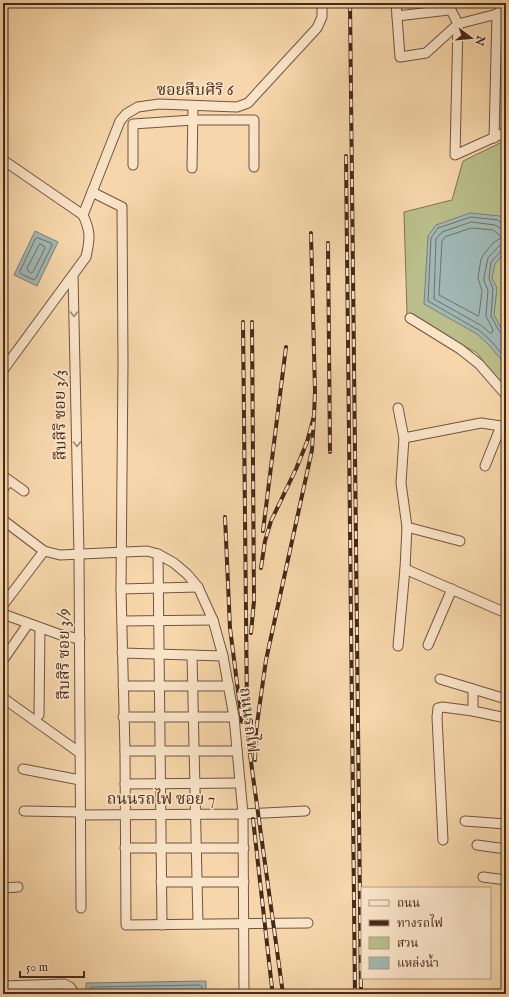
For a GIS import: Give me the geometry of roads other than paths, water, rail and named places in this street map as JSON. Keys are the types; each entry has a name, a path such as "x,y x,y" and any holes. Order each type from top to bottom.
{"street":[{"name":"ซอยสืบศิริ 6","path":"82,215 120,121 126,114 138,107 160,104 238,107 248,103 317,28 322,17 322,3"},
{"path":"396,3 400,57 426,54 458,24 497,14 503,8 505,3"},
{"path":"397,16 451,10 458,24 455,155 506,132"},
{"path":"494,138 497,14"},
{"path":"192,168 193,106"},
{"path":"133,165 133,124 193,120 254,120 254,167"},
{"path":"3,160 82,215 88,228 89,243 86,257 3,370"},
{"path":"92,192 122,207 123,363 121,589 126,925 308,923"},
{"name":"สืบสิริ ซอย 3/3","path":"73,275 79,555"},
{"path":"410,318 460,349 479,364 506,395"},
{"path":"398,408 404,438 401,483 408,527 398,646"},
{"path":"404,438 480,423 503,427 485,466"},
{"path":"3,489 6,479 24,491"},
{"path":"3,520 44,551 3,606"},
{"path":"408,527 460,540"},
{"name":"ถนนรถไฟ","path":"44,551 60,556 147,551 158,554 174,563 187,574 198,587 213,620 223,656 234,717 243,814 244,994"},
{"path":"158,554 162,925"},
{"name":"สืบสิริ ซอย 3/9","path":"79,555 81,908"},
{"path":"405,569 506,613"},
{"path":"121,589 198,587"},
{"path":"428,645 452,589"},
{"path":"3,614 60,635 80,639"},
{"path":"122,621 213,620"},
{"path":"3,660 28,624"},
{"path":"39,715 40,628"},
{"path":"122,653 223,656"},
{"path":"192,655 198,924"},
{"path":"440,679 506,698"},
{"path":"123,686 229,686"},
{"path":"473,689 473,711"},
{"path":"3,698 80,753"},
{"path":"443,840 438,708 442,707 473,711 506,718"},
{"path":"123,717 234,717"},
{"path":"124,751 237,751"},
{"path":"23,769 80,780"},
{"path":"125,784 240,783"},
{"name":"ถนนรถไฟ ซอย 7","path":"24,811 125,815 243,814 305,811"},
{"path":"465,820 506,824"},
{"path":"477,845 506,849"},
{"path":"125,848 244,848"},
{"path":"483,877 506,880"},
{"path":"161,882 244,882"},
{"path":"3,888 18,887"},
{"path":"3,986 64,984 69,986 73,991 73,994"}],"water":[{"path":"470,213 500,216 506,222 504,253 495,264 492,278 497,288 494,315 506,333 506,365 489,345 477,334 424,304 428,236 436,225"},
{"path":"35,231 58,242 37,286 14,275"},
{"path":"206,981 206,994 86,994 86,983"}],"railway":[{"path":"350,3 361,994"},
{"path":"346,156 355,994"},
{"path":"261,568 265,541 271,521 296,469 307,442 314,416 315,391 311,233"},
{"path":"328,243 330,452"},
{"path":"243,322 248,740 283,994"},
{"path":"251,633 254,601 252,322"},
{"path":"263,531 286,347"},
{"path":"255,760 256,731 266,660 312,450 314,416"},
{"path":"225,517 230,628 242,722"},
{"path":"253,819 272,988"}]}
